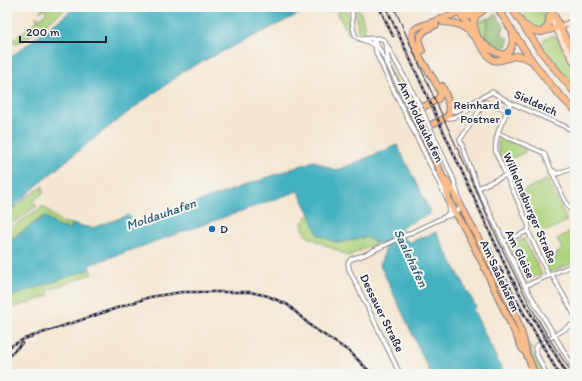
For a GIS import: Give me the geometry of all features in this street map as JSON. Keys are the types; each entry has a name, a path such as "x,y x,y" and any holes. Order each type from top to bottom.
{"highway":[{"path":"511,7 549,63 575,94"},
{"path":"498,10 534,62 556,90 575,110"},
{"path":"462,15 463,26"},
{"path":"462,15 468,26 497,54 508,52 511,49 513,33"},
{"path":"476,15 473,24 477,36"},
{"path":"542,32 548,26 550,15"},
{"path":"443,22 456,23 463,26 494,60 500,61 517,56 524,57 534,62"},
{"path":"522,23 534,32 542,32 558,28"}],"main road":[{"path":"416,41 432,26 483,7"},
{"path":"457,209 439,168 415,121 415,114 420,108 439,98 441,93 436,81 424,65 413,33 416,29 455,14 476,15 486,7"},
{"path":"546,7 550,15"},
{"path":"550,7 558,28 575,52"},
{"path":"416,41 426,62 439,79 449,107 449,114 446,118 428,124 424,133 425,139"},
{"path":"439,98 449,107"},
{"path":"439,168 446,187 449,202"},
{"name":"Am Moldauhafen","path":"449,202 457,209"},
{"name":"Am Saalehafen","path":"457,209 484,250 515,314 524,341 526,353 535,374"},
{"name":"Am Saalehafen","path":"457,209 522,348 526,353"}],"street":[{"path":"350,7 352,10 354,35 370,43 375,48"},
{"path":"550,15 558,28 562,42 575,64"},
{"path":"558,28 575,20"},
{"path":"363,39 381,38 384,40 390,69"},
{"path":"373,39 409,106 415,121 420,126 428,124"},
{"name":"Am Moldauhafen","path":"373,39 384,70 449,202"},
{"name":"Am Moldauhafen","path":"384,40 420,108 453,178 457,209"},
{"name":"Sieldeich","path":"475,101 489,93 494,92 511,103 575,132"},
{"path":"449,107 453,111 457,111 475,101"},
{"path":"446,118 451,118 467,111 474,105 475,101"},
{"name":"Sieldeich","path":"460,139 484,102 486,101 508,110"},
{"name":"Wilhelmsburger Straße","path":"511,103 494,146 496,153 529,227 528,231 550,275 575,316"},
{"path":"409,106 414,109 420,108"},
{"path":"498,133 544,153 551,172 575,217"},
{"name":"Am Gleise","path":"460,139 478,188 524,286 575,370"},
{"path":"551,172 554,171 557,174 575,167"},
{"path":"478,188 506,175"},
{"path":"448,214 450,210 449,202"},
{"path":"444,217 457,209"},
{"path":"444,217 457,209"},
{"name":"Dessauer Straße","path":"400,374 349,269 349,260 444,217"},
{"path":"503,242 528,231"},
{"path":"524,286 575,264"},
{"path":"546,374 535,349 538,345 575,323"}],"green space":[{"path":"45,7 49,10 50,7 68,7 24,40 18,43 13,42 12,41 38,20 36,16 39,19 47,13 44,9 40,12 42,8"},
{"path":"355,7 358,7 362,16 365,31 362,34 358,31"},
{"path":"528,7 540,7 542,10 545,21 541,29 532,26 522,13 525,12"},
{"path":"342,8 346,9 349,17 351,35 348,33 338,14 339,10"},
{"path":"496,14 504,26 502,34 509,39 506,47 500,49 491,47 488,43 489,39 485,32 488,19"},
{"path":"489,18 485,34 489,39 488,43 480,34 479,30 481,29 477,22"},
{"path":"553,35 556,37 575,69 575,86 542,46 545,39"},
{"path":"377,46 424,143 422,144 386,71"},
{"path":"500,136 526,148 525,152 503,163 498,150"},
{"path":"548,179 567,221 541,234 522,191"},
{"path":"43,186 43,193 33,201 37,206 7,227 7,215 26,198"},
{"path":"43,206 61,222 72,224 71,229 58,227 44,216 7,242 8,230"},
{"path":"310,214 318,235 338,243 366,237 374,242 381,242 348,256 305,235 302,222"},
{"path":"575,229 575,245 571,251 575,257 575,262 549,273 544,264 555,258 555,255 562,249 557,239"},
{"path":"524,239 542,274 525,281 509,245"},
{"path":"90,269 92,274 48,290 49,296 7,310 7,298"},
{"path":"527,343 532,348 532,352 544,374 538,374"}],"water":[{"path":"76,7 313,7 181,72 181,74 113,123 48,176 7,213 7,60"},
{"name":"Saalehafen","path":"397,145 431,213 402,227 401,231 405,239 410,242 436,232 476,307 473,309 504,374 431,374 380,265 385,250 381,243 374,242 366,237 338,243 318,235 310,214 298,191 89,265 90,269 7,298 7,242 45,216 58,227 71,229 72,224 92,228 129,215 133,225 314,161 335,170"}],"tram line":[{"path":"394,7 517,280 543,328 573,374"}],"railway":[{"path":"379,7 393,36"},
{"path":"386,7 506,267 525,304 567,374"},
{"path":"490,248 500,275"},
{"path":"500,268 521,309 559,374"},
{"path":"7,348 24,339 150,297 182,292 250,292 268,296 288,305 312,327 350,352 372,374"},
{"path":"7,358 22,343"}],"place":[{"name":"Reinhard Postner","path":"508,112"},
{"name":"D","path":"212,229"}],"water label":[{"name":"Moldauhafen","path":"161,214"}]}
